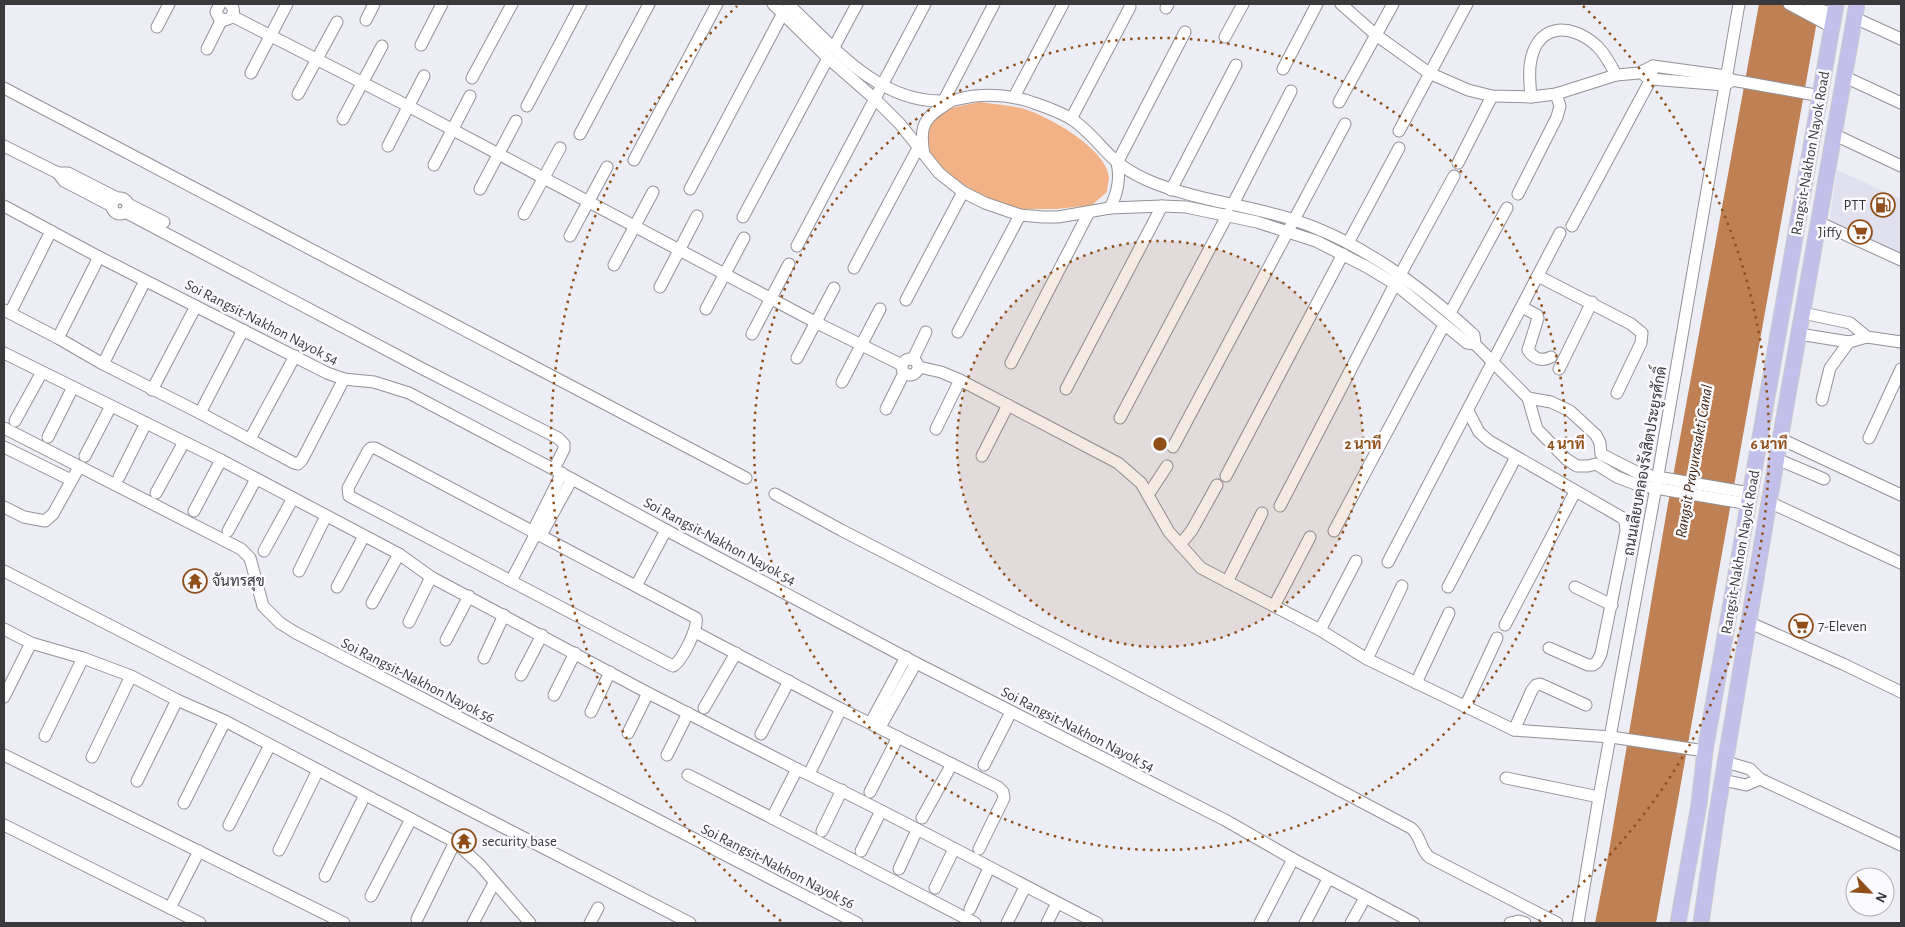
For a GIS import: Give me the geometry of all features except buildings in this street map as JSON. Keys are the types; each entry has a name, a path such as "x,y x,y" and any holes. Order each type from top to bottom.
{"main road":[{"name":"Rangsit-Nakhon Nayok Road","path":"1703,923 1748,622 1856,11"},
{"name":"Rangsit-Nakhon Nayok Road","path":"1678,923 1699,804 1699,750 1830,16"}],"street":[{"path":"157,27 169,4"},
{"path":"220,4 216,12 227,18 271,35 362,82 771,299 862,345 912,375 915,374 916,363 926,332"},
{"path":"207,49 234,10 230,4"},
{"path":"251,73 287,4"},
{"path":"366,20 374,4"},
{"path":"421,45 442,4"},
{"path":"472,78 512,4"},
{"path":"527,106 581,4"},
{"path":"580,134 650,4"},
{"path":"634,160 717,4"},
{"path":"773,4 786,8 856,67 882,86 908,98 925,101 947,101 993,95 1014,97 1039,105 1071,118 1117,162 1145,179 1288,231 1345,249"},
{"path":"834,47 857,4"},
{"path":"797,246 925,4"},
{"path":"854,268 921,152 922,130 925,122 931,114 947,101 994,4"},
{"path":"1014,97 1063,4"},
{"path":"1225,37 1243,4"},
{"path":"1283,69 1317,4"},
{"path":"1341,4 1376,35 1429,74 1468,90 1492,96 1531,97 1556,94 1616,75 1639,73 1652,66 1815,95"},
{"path":"1339,102 1393,4"},
{"path":"1399,130 1467,4"},
{"name":"ถนนเลียบคลองรังสิตประยูรศักดิ์","path":"1578,923 1599,797 1616,737 1657,482 1731,81 1739,4"},
{"path":"1789,4 1830,16"},
{"path":"1809,4 1830,16"},
{"path":"1071,118 1130,7"},
{"path":"786,8 828,58 875,99 900,124 939,172 963,192 985,203 1020,215 1043,217 1110,208 1162,206 1230,209 1294,220 1398,280 1450,313 1474,335 1475,344 1492,364 1528,398 1537,428 1566,459 1577,466 1588,466 1598,459 1600,443 1596,434 1570,411 1551,402 1528,398"},
{"path":"690,190 786,8"},
{"path":"1856,11 1901,40"},
{"path":"298,94 337,22"},
{"path":"1531,97 1530,65 1533,53 1540,39 1548,32 1556,29 1574,32 1588,39 1598,47 1616,75"},
{"path":"1110,208 1115,198 1119,178 1117,162 1185,32"},
{"path":"343,119 382,46"},
{"path":"743,217 828,58"},
{"path":"1171,190 1236,65"},
{"path":"1572,226 1651,79 1652,66"},
{"path":"1639,73 1651,79 1731,81"},
{"path":"388,146 424,76"},
{"path":"1844,76 1901,103"},
{"path":"4,88 746,478"},
{"path":"1120,418 1291,91"},
{"path":"1518,194 1557,117 1560,106 1556,94"},
{"path":"434,165 470,96"},
{"path":"1458,163 1492,96"},
{"path":"480,189 516,121"},
{"path":"1173,447 1345,124"},
{"path":"1833,134 1901,166"},
{"path":"4,146 58,173 64,181 114,202 113,210 116,213 127,208 164,222"},
{"path":"524,214 560,148"},
{"path":"1226,476 1400,148"},
{"path":"570,236 607,167"},
{"path":"1280,506 1454,176"},
{"path":"614,265 653,192"},
{"path":"906,300 963,192"},
{"name":"Soi Rangsit-Nakhon Nayok 54","path":"4,206 99,258 327,373 344,380 374,382 409,393 911,660 1225,820 1365,898 1399,920 1414,923"},
{"path":"1066,389 1162,206"},
{"path":"127,208 421,368 558,438 564,444 563,474 536,534 511,581"},
{"path":"1450,313 1507,208"},
{"path":"1011,363 1089,212"},
{"path":"958,332 1020,215"},
{"path":"660,287 697,216"},
{"path":"1818,222 1901,260"},
{"path":"51,231 7,311 152,390 294,463 298,464 302,460 344,380"},
{"path":"1388,562 1560,233"},
{"path":"706,309 744,238"},
{"path":"58,338 99,258"},
{"path":"752,334 789,264"},
{"path":"1538,276 1592,302 1631,324 1642,333 1641,343 1617,393"},
{"path":"1398,280 1444,324 1467,343 1475,344"},
{"path":"103,364 145,281"},
{"path":"797,358 834,288"},
{"path":"1559,368 1592,302"},
{"path":"152,390 196,306"},
{"path":"1522,307 1538,318 1528,350 1534,357 1541,360 1551,357"},
{"path":"842,382 880,310"},
{"path":"1803,314 1850,323 1867,337"},
{"path":"1334,531 1444,324"},
{"path":"200,413 243,330"},
{"path":"1799,334 1849,342 1867,337 1901,342"},
{"path":"1822,400 1830,368 1849,342"},
{"path":"5,356 42,372 221,460 399,554 431,577 648,693 796,769 842,790 1097,923"},
{"path":"250,439 296,356"},
{"path":"916,363 960,380 1114,461 1134,476 1148,495 1163,524 1201,568 1320,630 1367,659 1514,730 1616,737 1699,750"},
{"path":"886,409 903,369"},
{"path":"1869,438 1901,369"},
{"path":"15,421 42,372"},
{"path":"936,429 960,380"},
{"path":"48,437 73,387"},
{"path":"982,456 1008,405"},
{"path":"85,456 111,406"},
{"path":"1468,411 1479,432 1489,441 1625,521 1626,531 1601,654 1593,665 1588,665 1549,648"},
{"path":"119,477 146,423"},
{"name":"Soi Rangsit-Nakhon Nayok 56","path":"4,428 241,549 250,558 263,606 280,623 296,633 857,923"},
{"path":"1781,439 1901,495"},
{"path":"156,493 184,442"},
{"path":"4,447 70,480"},
{"path":"375,448 536,534 696,618 697,626 677,664 673,666 669,664 349,496 348,488 368,451 375,448"},
{"path":"1448,587 1516,457"},
{"path":"1777,458 1824,479"},
{"path":"1598,459 1631,470 1657,482 1745,498"},
{"path":"194,511 221,460"},
{"path":"4,507 24,517 45,521 52,514 79,466"},
{"path":"1148,495 1167,466"},
{"path":"228,531 256,479"},
{"path":"1180,545 1192,530 1218,485"},
{"path":"1505,624 1575,492"},
{"path":"776,494 841,530 1099,663 1411,828 1416,832 1424,852 1429,857 1557,923"},
{"path":"264,551 293,498"},
{"path":"1769,502 1901,563"},
{"path":"1227,582 1262,513"},
{"path":"299,571 326,516"},
{"path":"636,586 666,530"},
{"path":"337,587 364,536"},
{"path":"1274,606 1310,537"},
{"path":"372,603 399,554"},
{"path":"1320,630 1356,561"},
{"path":"4,571 690,923"},
{"path":"408,622 431,577"},
{"path":"1367,659 1402,586"},
{"path":"1575,587 1612,605"},
{"path":"446,640 469,596"},
{"path":"1416,683 1449,613"},
{"path":"484,658 504,615"},
{"path":"1748,622 1859,671 1901,692"},
{"path":"4,630 30,643 83,658 131,676 177,700 225,721 456,842 480,865 530,923"},
{"path":"694,632 841,709 998,787 1003,792 1004,798 979,849"},
{"path":"521,675 542,635"},
{"path":"1465,707 1497,638"},
{"path":"4,697 30,643"},
{"path":"554,695 575,653"},
{"path":"704,708 736,653"},
{"path":"45,736 83,658"},
{"path":"876,725 911,660"},
{"path":"591,712 610,672"},
{"path":"92,757 131,676"},
{"path":"761,734 789,681"},
{"path":"1514,730 1536,685 1540,684 1586,705"},
{"path":"628,733 648,693"},
{"path":"137,780 177,700"},
{"path":"812,768 841,709"},
{"path":"984,765 1012,712"},
{"path":"666,755 688,713"},
{"path":"184,803 225,721"},
{"path":"870,792 898,737"},
{"path":"230,825 270,745"},
{"path":"4,755 344,923"},
{"path":"1726,762 1750,769 1760,779 1901,845"},
{"path":"922,818 952,764"},
{"path":"772,818 796,769"},
{"path":"279,850 318,770"},
{"path":"688,775 975,923"},
{"path":"1506,778 1599,797"},
{"path":"1723,780 1746,785 1760,779"},
{"path":"822,831 842,790"},
{"path":"325,876 365,795"},
{"path":"861,851 880,811"},
{"path":"371,896 411,818"},
{"path":"4,826 200,923"},
{"path":"899,869 917,830"},
{"path":"417,919 456,842"},
{"path":"935,888 954,849"},
{"path":"170,908 200,851"},
{"path":"1260,923 1292,859"},
{"path":"970,909 989,868"},
{"path":"1305,923 1328,879"},
{"path":"473,923 494,882"},
{"path":"1008,923 1025,887"},
{"path":"1351,923 1365,898"},
{"path":"1047,923 1058,903"},
{"path":"590,923 598,908"},
{"path":"1510,923 1519,921 1525,923"}],"shaded area":[{"path":"979,102 1021,108 1045,118 1074,134 1098,155 1105,166 1109,177 1107,192 1092,205 1057,209 1022,209 991,201 958,181 936,162 928,148 927,132 934,120 947,109"},
{"path":"1837,170 1901,199 1901,258 1829,224"}],"water":[{"name":"Rangsit Prayurasakti Canal","path":"1759,4 1820,4 1656,923 1595,923 1666,515"}],"place":[{"name":"PTT","path":"1883,205"},
{"name":"Jiffy","path":"1860,232"},
{"name":"จันทรสุข","path":"195,581"},
{"name":"7-Eleven","path":"1801,626"},
{"name":"security base","path":"464,841"}]}
